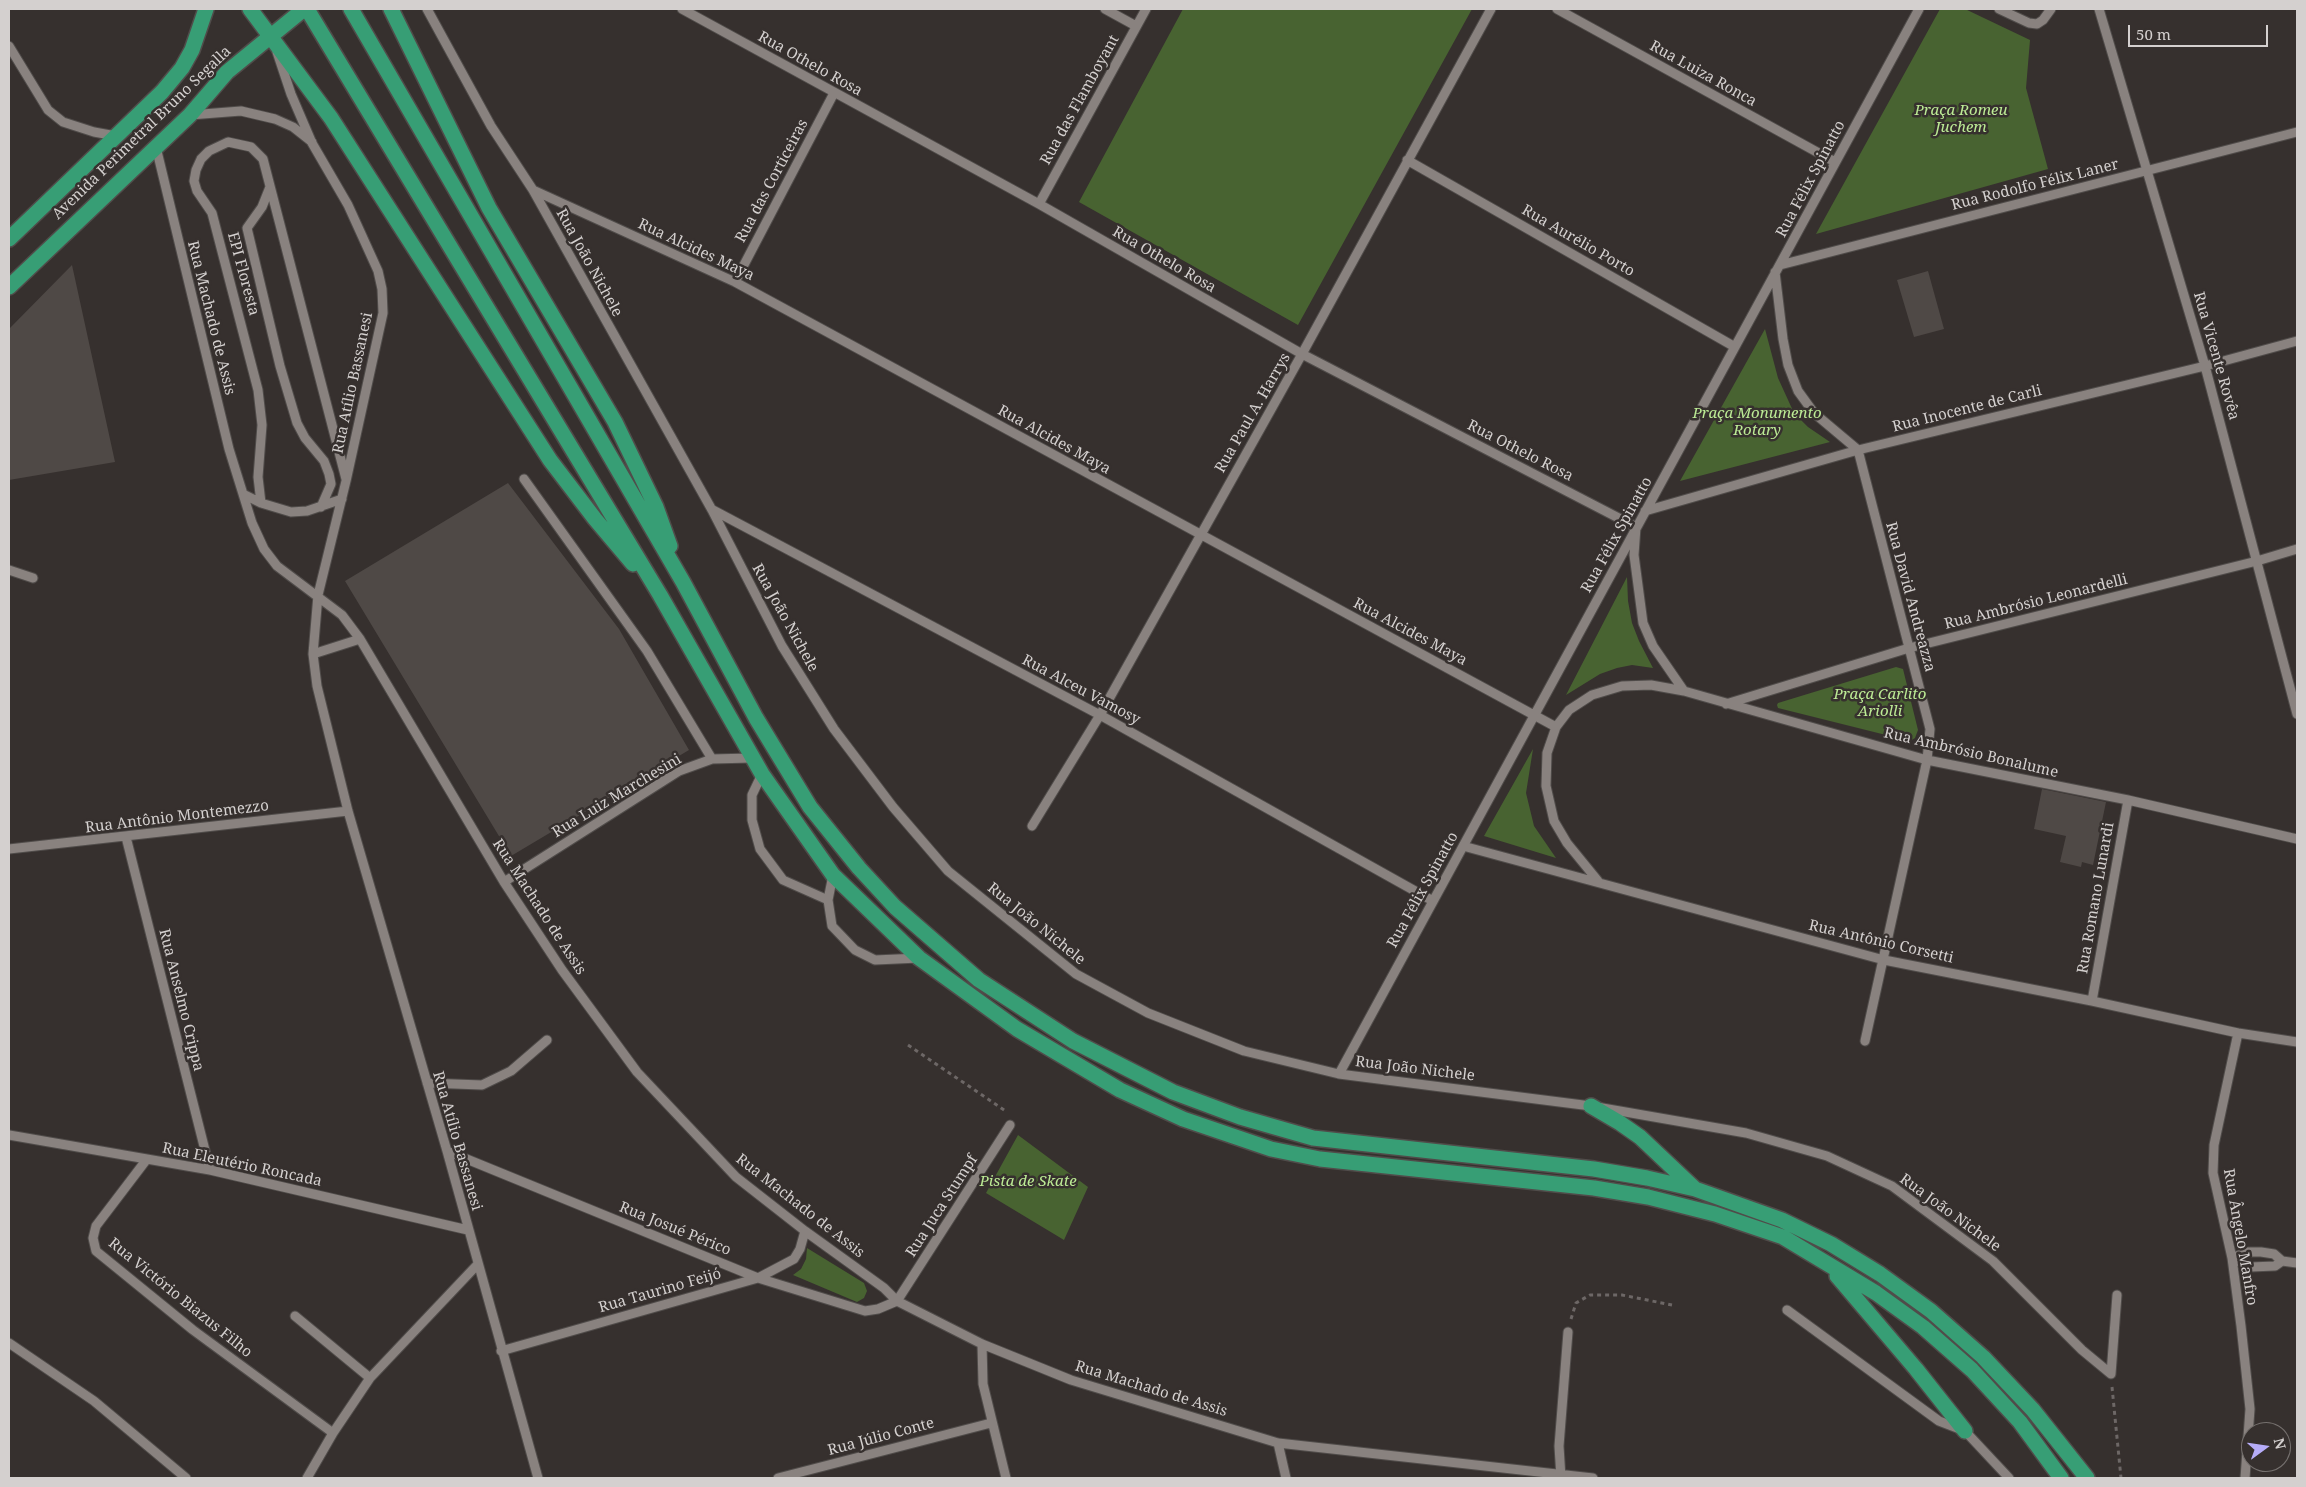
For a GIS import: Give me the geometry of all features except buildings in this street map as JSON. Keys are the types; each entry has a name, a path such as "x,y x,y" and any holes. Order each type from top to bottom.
{"highway":[{"name":"Avenida Perimetral Bruno Segalla","path":"9,239 162,92 182,68 192,50 206,9"},
{"path":"250,9 331,118 550,460 595,520 660,595"},
{"name":"Avenida Perimetral Bruno Segalla","path":"9,286 190,115 227,72 272,41 306,9"},
{"path":"306,9 660,595 751,758 833,875 919,958 981,1005 1071,1062 1120,1090 1183,1119 1271,1149 1320,1159 1594,1188 1648,1196 1715,1214 1783,1237 1828,1266 1876,1293 1972,1370 2020,1422 2062,1478"},
{"path":"351,9 683,582 756,718 805,799 859,868 895,907 979,980 1073,1040 1173,1092 1240,1117 1313,1138 1594,1169 1696,1189 1782,1220 1831,1244 1880,1274 1931,1311 1983,1357 2008,1383 2087,1478"},
{"path":"390,9 489,208 615,422 656,507 683,582"},
{"path":"1591,1106 1620,1122 1640,1137 1696,1189"},
{"path":"1828,1266 1916,1369 1965,1431"}],"street":[{"name":"Rua João Nichele","path":"427,9 491,126 533,190 712,510 782,646 834,729 893,807 948,871 1076,974 1148,1013 1244,1051 1338,1074 1591,1106 1746,1133 1827,1156 1892,1186 1993,1261 2082,1350 2111,1374"},
{"name":"Rua Othelo Rosa","path":"682,9 1039,204 1302,354 1636,527"},
{"path":"1105,9 1136,26"},
{"name":"Rua das Flamboyant","path":"1039,204 1146,9"},
{"name":"Rua Paul A. Harrys","path":"1032,826 1100,715 1199,534 1302,354 1491,9"},
{"name":"Rua Luiza Ronca","path":"1558,9 1835,162"},
{"name":"Rua Félix Spinatto","path":"1338,1074 1919,9"},
{"path":"1998,9 2029,23 2037,24 2043,20 2051,9"},
{"name":"Rua Vicente Rovêa","path":"2099,9 2206,366 2297,714"},
{"name":"Rua Atílio Bassanesi","path":"272,41 312,143 348,205 378,271 382,289 383,313 342,499 318,595 313,654 317,686 348,811 447,1151 477,1265 538,1478"},
{"path":"9,46 48,110 63,122 94,132 116,136"},
{"name":"Rua das Corticeiras","path":"735,282 834,93"},
{"path":"190,115 241,111 275,119 312,143"},
{"name":"Rua Rodolfo Félix Laner","path":"1778,268 2297,132"},
{"name":"EPI Floresta","path":"261,503 258,477 262,426 258,390 212,213 197,192 194,181 196,170 209,151 228,142 238,142 258,152 263,159 346,481"},
{"name":"Rua Machado de Assis","path":"156,147 229,449 243,494 264,549 277,566 318,595 342,615 360,639 504,882 562,970 637,1072 736,1176 805,1231 884,1288 897,1301 982,1344 1071,1380 1278,1443 1560,1476 1593,1478"},
{"name":"Rua Aurélio Porto","path":"1407,160 1735,347"},
{"name":"EPI Floresta","path":"270,187 262,207 247,228 280,366 297,423 305,438 324,461 329,474 331,484 321,507"},
{"name":"Rua Alcides Maya","path":"533,190 735,282 1556,727"},
{"path":"1778,268 1783,339 1788,365 1798,391 1814,413 1858,450"},
{"name":"Rua Inocente de Carli","path":"1645,511 1858,450 2206,366 2297,341"},
{"name":"Rua David Andreazza","path":"1858,450 1930,728 1926,760 1865,1041"},
{"path":"524,479 647,651 712,759"},
{"path":"243,494 261,503 292,512 321,507 342,499"},
{"name":"Rua Alceu Vamosy","path":"712,510 1100,715 1433,901"},
{"path":"1636,527 1634,554 1643,624 1653,646 1684,691"},
{"name":"Rua Ambrósio Leonardelli","path":"1726,704 1909,648 2257,561 2297,549"},
{"path":"9,570 33,578"},
{"path":"313,654 360,639"},
{"name":"Rua Ambrósio Bonalume","path":"1598,881 1567,843 1554,821 1546,786 1547,753 1556,727 1569,710 1592,695 1622,686 1650,685 1684,691 1926,760 2128,800 2297,839"},
{"name":"Rua Luiz Marchesini","path":"504,882 679,771 712,759 751,758"},
{"path":"762,774 752,795 752,820 760,849 783,880 828,900"},
{"name":"Rua Romano Lunardi","path":"2092,1001 2128,800"},
{"name":"Rua Antônio Montemezzo","path":"9,849 348,811"},
{"name":"Rua Anselmo Crippa","path":"126,837 210,1170"},
{"name":"Rua Antônio Corsetti","path":"1463,846 1598,881 1884,960 2092,1001 2238,1033 2297,1042"},
{"path":"833,875 828,900 832,926 855,950 875,960 919,958"},
{"name":"Rua Ângelo Manfro","path":"2238,1033 2214,1145 2213,1173 2232,1258 2250,1409 2245,1478"},
{"path":"427,1082 482,1085 511,1071 547,1040"},
{"name":"Rua Juca Stumpf","path":"897,1301 1010,1125"},
{"name":"Rua Eleutério Roncada","path":"9,1135 210,1170 468,1230"},
{"name":"Rua Josué Périco","path":"447,1151 758,1278 865,1311 878,1309 897,1301"},
{"name":"Rua Victório Biazus Filho","path":"147,1159 96,1226 93,1238 96,1251 193,1330 333,1433"},
{"name":"Rua Taurino Feijó","path":"501,1351 758,1278 794,1259 800,1249 805,1231"},
{"path":"2232,1258 2247,1252 2261,1252 2274,1254 2282,1261 2297,1263"},
{"path":"2232,1258 2251,1267 2275,1266 2282,1261"},
{"path":"307,1478 333,1433 370,1378 477,1265"},
{"path":"2111,1374 2117,1295"},
{"path":"1787,1310 1939,1421 1965,1431 2009,1478"},
{"path":"295,1316 370,1378"},
{"path":"1560,1476 1559,1446 1568,1332"},
{"path":"9,1343 94,1401 186,1478"},
{"path":"982,1344 983,1384 1006,1478"},
{"name":"Rua Júlio Conte","path":"778,1478 991,1423"},
{"path":"1278,1443 1286,1478"}],"path":[{"path":"908,1045 1007,1111 1010,1125"},
{"path":"1568,1332 1576,1303 1590,1295 1622,1295 1672,1305"},
{"path":"2111,1374 2116,1442 2121,1478"}],"green space":[{"path":"1183,9 1472,9 1298,325 1079,202"},
{"name":"Praça Romeu Juchem","path":"1940,9 1965,9 2030,40 2026,88 2048,169 1816,234"},
{"name":"Praça Monumento Rotary","path":"1765,329 1778,378 1794,413 1808,427 1830,442 1680,481"},
{"path":"1627,577 1628,601 1632,623 1653,668 1632,665 1617,668 1600,674 1566,695"},
{"name":"Praça Carlito Ariolli","path":"1896,667 1903,669 1918,730 1915,738 1910,741 1778,708 1777,705 1778,703"},
{"path":"1533,749 1526,793 1534,826 1556,858 1484,836"},
{"name":"Pista de Skate","path":"1018,1135 1088,1187 1064,1240 986,1193"},
{"path":"807,1248 864,1283 867,1291 864,1298 857,1302 793,1275 801,1269 806,1259"}]}
